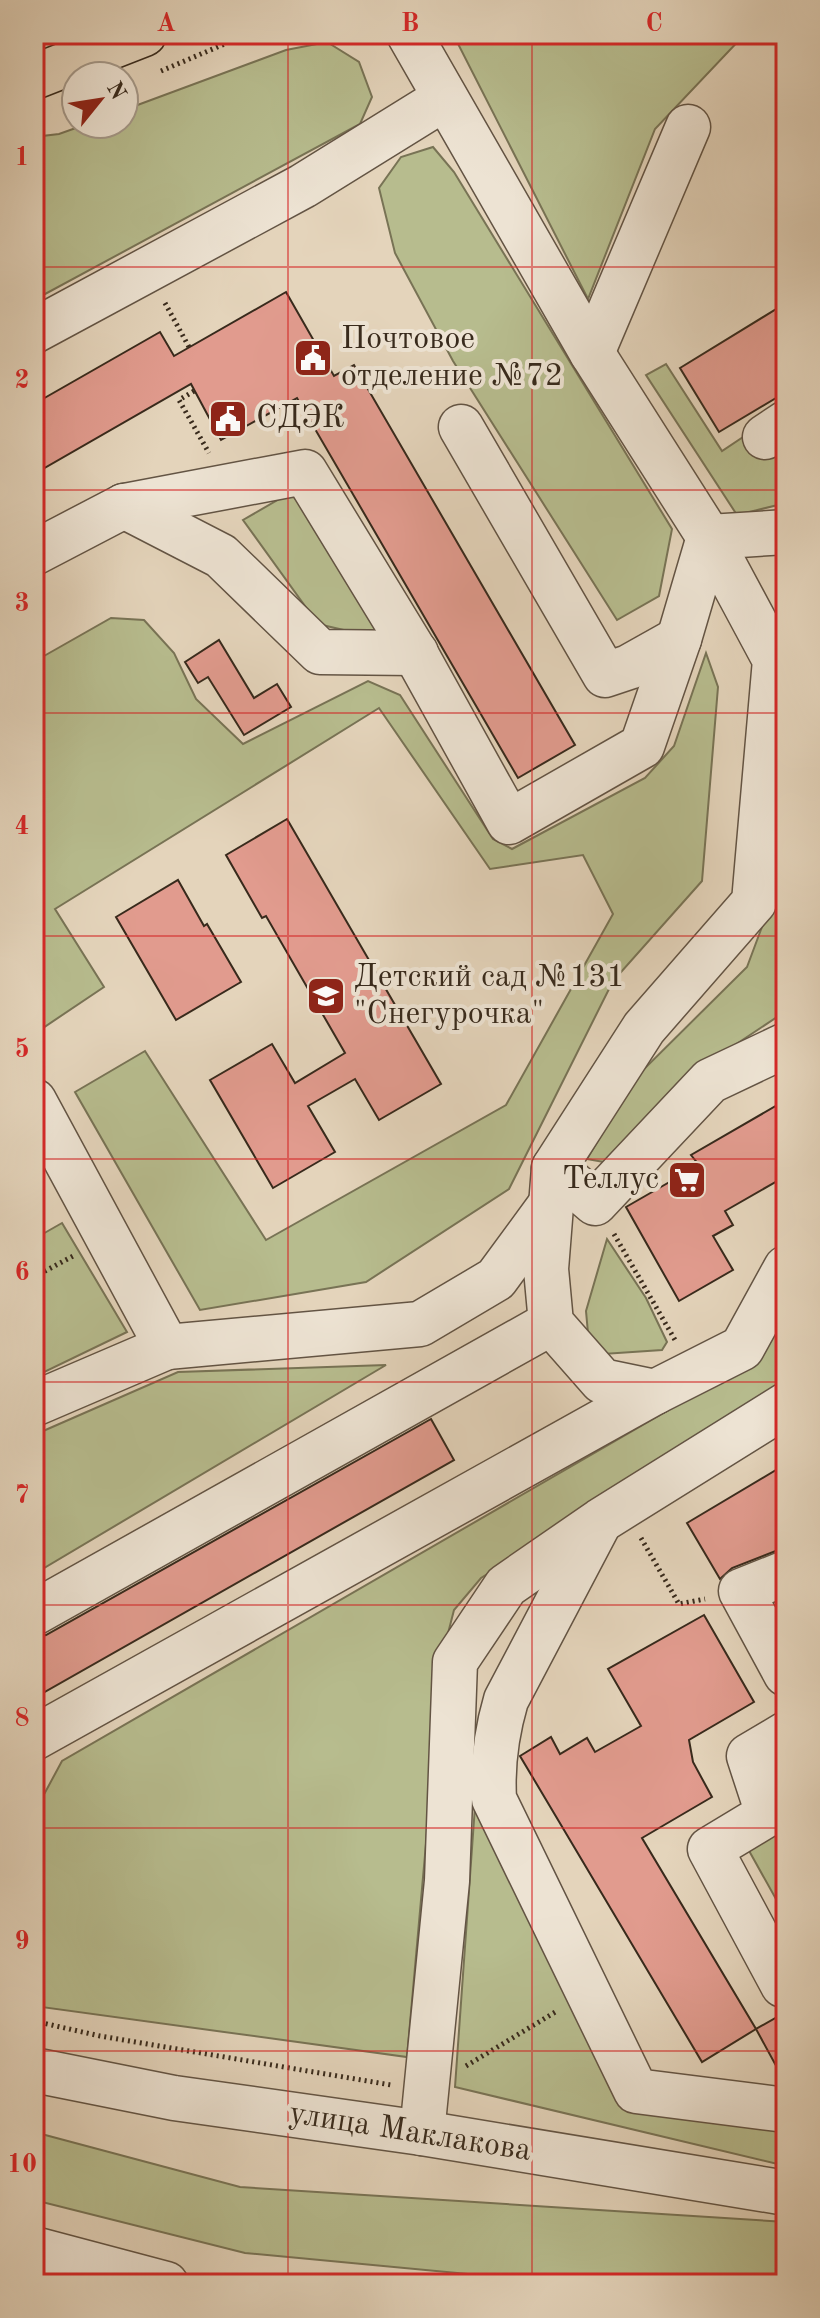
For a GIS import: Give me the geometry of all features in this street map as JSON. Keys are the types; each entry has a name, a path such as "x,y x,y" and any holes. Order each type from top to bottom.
{"main road":[{"path":"34,77 152,53"}],"street":[{"path":"34,1404 167,1347 420,1324 496,1279 644,1028 754,902 780,644 592,353 409,34"},
{"path":"34,331 303,186 445,98"},
{"path":"592,353 688,127"},
{"path":"461,427 605,675 629,667 679,639"},
{"path":"34,553 124,506 305,472 416,653 509,822 642,746 679,639 709,537"},
{"path":"124,506 221,556 320,652 416,653"},
{"path":"709,537 786,532"},
{"path":"548,1248 595,1203 710,1081 786,1045"},
{"path":"34,1101 167,1347"},
{"path":"553,1186 595,1203"},
{"path":"553,1186 546,1269 551,1323 602,1381 674,1382"},
{"path":"34,1738 674,1382 742,1348 786,1268"},
{"path":"34,1613 551,1323"},
{"path":"424,2112 447,1881 455,1662 506,1586 612,1514 786,1405"},
{"path":"612,1514 506,1700 497,1731 492,1772 494,1799 636,2091 786,2110"},
{"path":"786,1573 741,1591 786,1674"},
{"path":"786,1734 749,1756 768,1814 710,1849 783,1985 786,1983"},
{"name":"улица Маклакова","path":"34,2070 174,2098 424,2112 786,2193"},
{"path":"34,2249 166,2284"}],"path":[{"path":"152,53 248,34"},
{"path":"147,270 189,347"},
{"path":"194,391 179,400 227,487"},
{"path":"595,1203 646,1286 674,1382"},
{"path":"34,1277 108,1237"},
{"path":"612,1514 679,1604 741,1591"},
{"path":"34,2021 424,2112 588,1992"}],"green space":[{"path":"453,34 745,34 655,129 588,299"},
{"path":"327,42 359,62 372,97 360,124 34,300 34,137 60,134 60,140 140,140 140,104 286,50"},
{"path":"433,147 454,172 672,529 659,596 617,620 453,361 395,253 379,188 401,157"},
{"path":"666,364 722,451 755,429 786,440 786,503 737,515 646,375"},
{"path":"300,487 391,641 318,624 243,520"},
{"path":"111,618 144,620 174,653 196,699 243,744 368,681 400,695 493,839 512,849 645,778 674,746 706,653 718,687 702,881 613,981 509,1189 366,1282 200,1310 75,1092 145,1051 266,1240 506,1105 613,914 583,855 490,869 379,708 55,909 104,987 34,1034 34,638 44,656"},
{"path":"786,844 786,1011 696,1071 609,1163 587,1159 635,1078 747,967 781,876"},
{"path":"62,1223 127,1332 34,1377 34,1239"},
{"path":"607,1239 646,1298 667,1342 662,1350 603,1354 588,1333 586,1311"},
{"path":"786,1305 786,1390 481,1578 454,1610 443,1653 407,2057 34,2006 34,1813 62,1761 755,1360"},
{"path":"386,1365 34,1574 34,1435 178,1372"},
{"path":"786,1754 786,1917 743,1840 772,1768"},
{"path":"476,1792 633,2099 786,2120 786,2166 455,2087"},
{"path":"34,2132 240,2187 786,2222 786,2284 573,2284 245,2253 34,2200"}],"building":[{"path":"286,292 334,376 354,365 575,745 518,778 297,398 221,440 191,384 34,474 34,404 160,332 174,356"},
{"path":"786,303 786,392 719,432 680,368"},
{"path":"219,640 254,698 277,684 291,707 244,735 208,677 198,683 185,662"},
{"path":"287,819 441,1084 379,1120 355,1079 308,1106 335,1152 273,1188 210,1080 272,1044 295,1083 345,1053 266,916 262,918 226,855"},
{"path":"178,880 241,982 176,1020 116,917"},
{"path":"786,1100 786,1176 725,1211 733,1225 713,1236 733,1270 679,1301 626,1207 699,1165 691,1155"},
{"path":"431,1419 454,1460 34,1698 34,1638 46,1635"},
{"path":"786,1464 786,1547 732,1568 720,1579 687,1523"},
{"path":"704,1615 754,1702 689,1740 693,1762 712,1797 642,1838 756,2029 702,2062 520,1756 551,1737 560,1754 587,1738 595,1752 641,1726 608,1669"},
{"path":"786,2012 786,2084 756,2029"}],"place":[{"name":"Почтовое отделение №72","path":"313,358"},
{"name":"СДЭК","path":"228,419"},
{"name":"Детский сад №131 \"Снегурочка\"","path":"326,996"},
{"name":"Теллус","path":"687,1180"}]}
